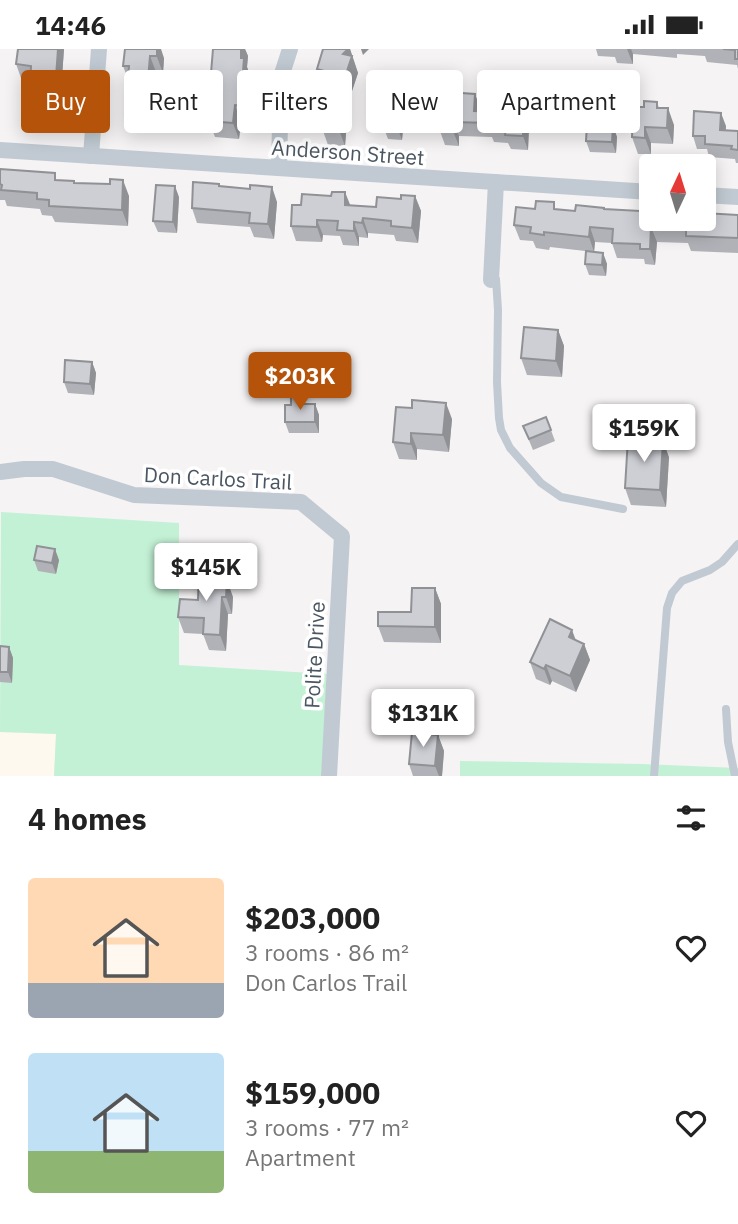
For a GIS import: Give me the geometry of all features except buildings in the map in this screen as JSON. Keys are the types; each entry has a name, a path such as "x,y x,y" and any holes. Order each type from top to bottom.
{"street":[{"path":"91,156 99,49"},
{"path":"279,168 281,77 290,49"},
{"name":"Anderson Street","path":"0,150 639,191"},
{"path":"491,277 496,182"},
{"path":"716,196 738,197"},
{"name":"Don Carlos Trail","path":"0,472 53,469 134,495 301,502 342,536"},
{"name":"Polite Drive","path":"329,776 342,536"}],"lane":[{"path":"491,277 496,279 499,418 501,430 510,447 541,483 561,497 623,509"},
{"path":"654,776 667,608 672,593 682,581 722,562 738,544"},
{"path":"726,709 728,742 735,776"}],"shaded area":[{"path":"0,732 56,734 54,776 0,776"}],"green space":[{"path":"1,512 179,523 179,665 327,674 322,776 54,776 56,734 0,732"},
{"path":"460,761 738,768 738,776 460,776"}]}
